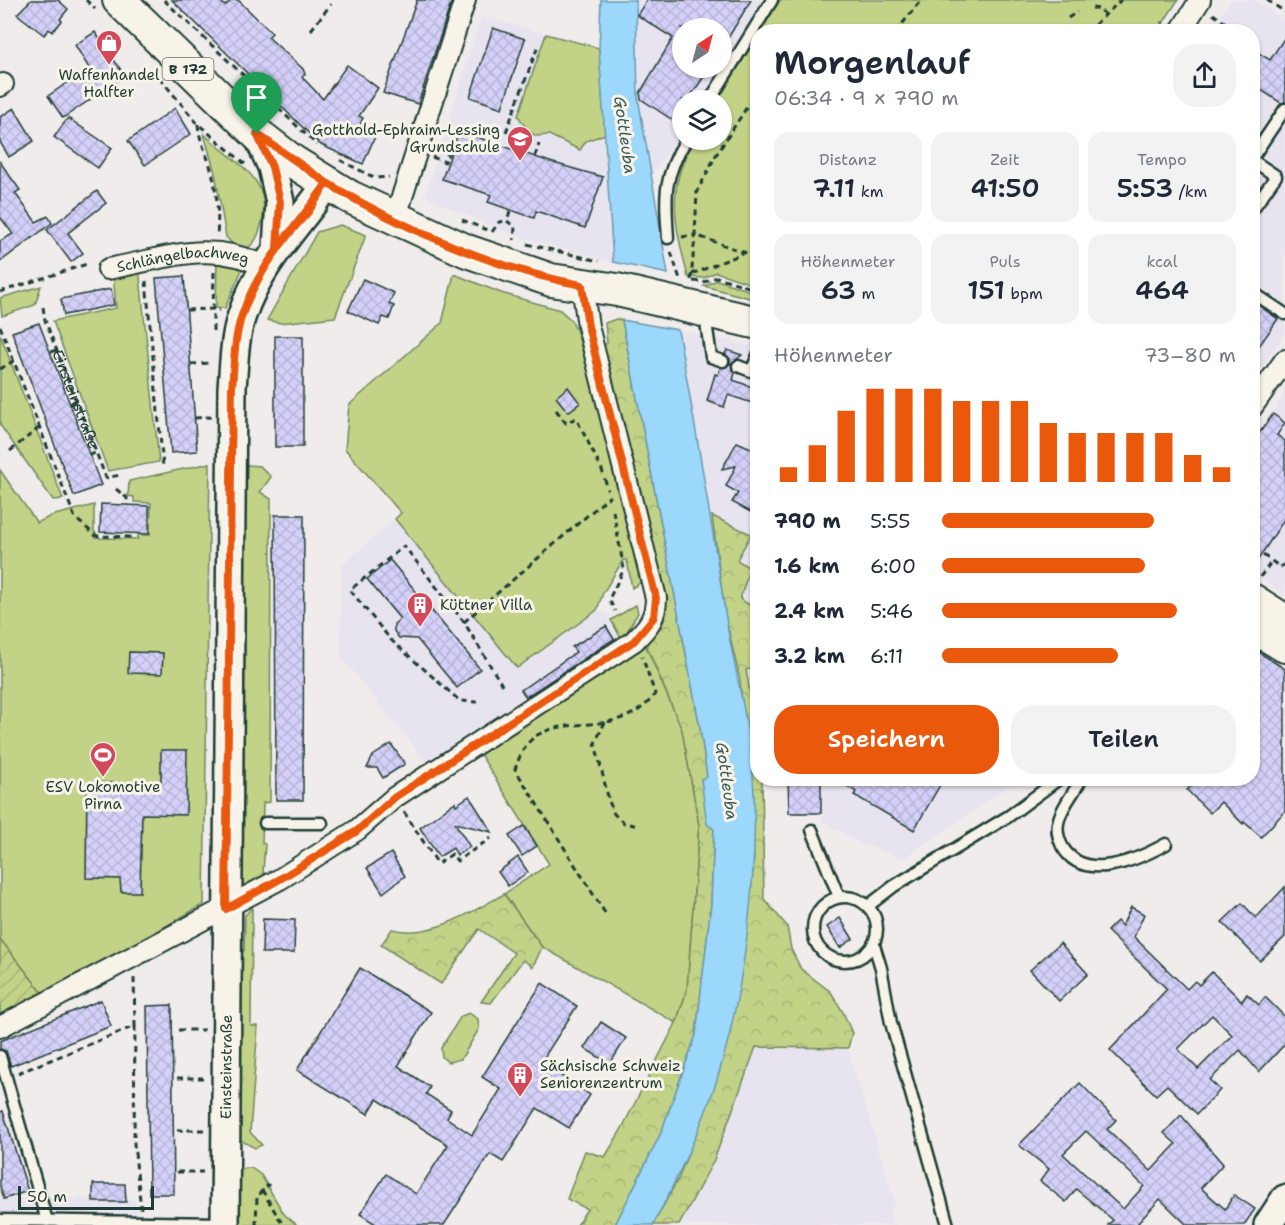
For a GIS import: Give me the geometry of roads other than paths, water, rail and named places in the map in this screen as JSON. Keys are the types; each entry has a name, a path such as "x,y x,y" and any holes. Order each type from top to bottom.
{"main road":[{"name":"B 172","path":"110,7 257,134 332,171 395,219 467,251 550,280 582,285 611,277 678,285 704,309 750,321"},
{"path":"257,134 272,167 280,202 271,257"},
{"name":"Einsteinstraße","path":"225,1224 232,388 241,316 271,257 308,212 332,171"},
{"path":"1260,598 1285,621"},
{"path":"1260,631 1285,646"},
{"path":"1268,1225 1285,1199"}],"street":[{"path":"395,219 465,0"},
{"path":"1187,24 1204,6"},
{"name":"Schlängelbachweg","path":"108,269 197,251 215,251 250,259 271,257"},
{"path":"0,1027 226,909 280,879 357,831 395,797 634,641 654,617 656,598 588,326 582,285"},
{"path":"1260,400 1279,380 1285,360"}],"lane":[{"path":"757,24 772,0"},
{"path":"716,90 750,35"},
{"path":"1260,147 1285,109"},
{"path":"668,238 665,190 674,158 679,150"},
{"path":"1260,165 1276,176 1260,199"},
{"path":"1260,297 1285,314"},
{"path":"704,309 711,357 723,361"},
{"path":"738,366 750,371"},
{"path":"868,906 894,886 1009,816 1049,786"},
{"path":"1077,786 1059,818 1057,829 1066,853 1078,863 1096,868 1147,854 1166,844"},
{"path":"265,823 322,823"},
{"path":"812,830 839,897"},
{"path":"839,897 855,898 868,906 878,925 874,945 867,954 847,962 836,960 819,948 813,928 820,908 839,897"},
{"path":"874,945 881,968 891,1023 948,1225"},
{"path":"0,1056 47,1221"},
{"path":"0,1220 225,1224"}],"water":[{"name":"Gottleuba","path":"601,0 636,0 638,97 668,274 613,262 599,48"},
{"name":"Gottleuba","path":"622,320 678,330 750,747 750,786 753,786 754,794 754,838 748,930 741,977 722,1064 709,1103 683,1165 653,1225 615,1225 661,1133 696,1035 711,904 714,829 707,824 701,779 707,777 700,727"}],"place":[{"name":"Waffenhandel Halfter","path":"109,66"},
{"name":"Gotthold-Ephraim-Lessing Grundschule","path":"520,162"},
{"name":"Küttner Villa","path":"420,628"},
{"name":"ESV Lokomotive Pirna","path":"103,778"},
{"name":"Sächsische Schweiz Seniorenzentrum","path":"520,1098"}]}
